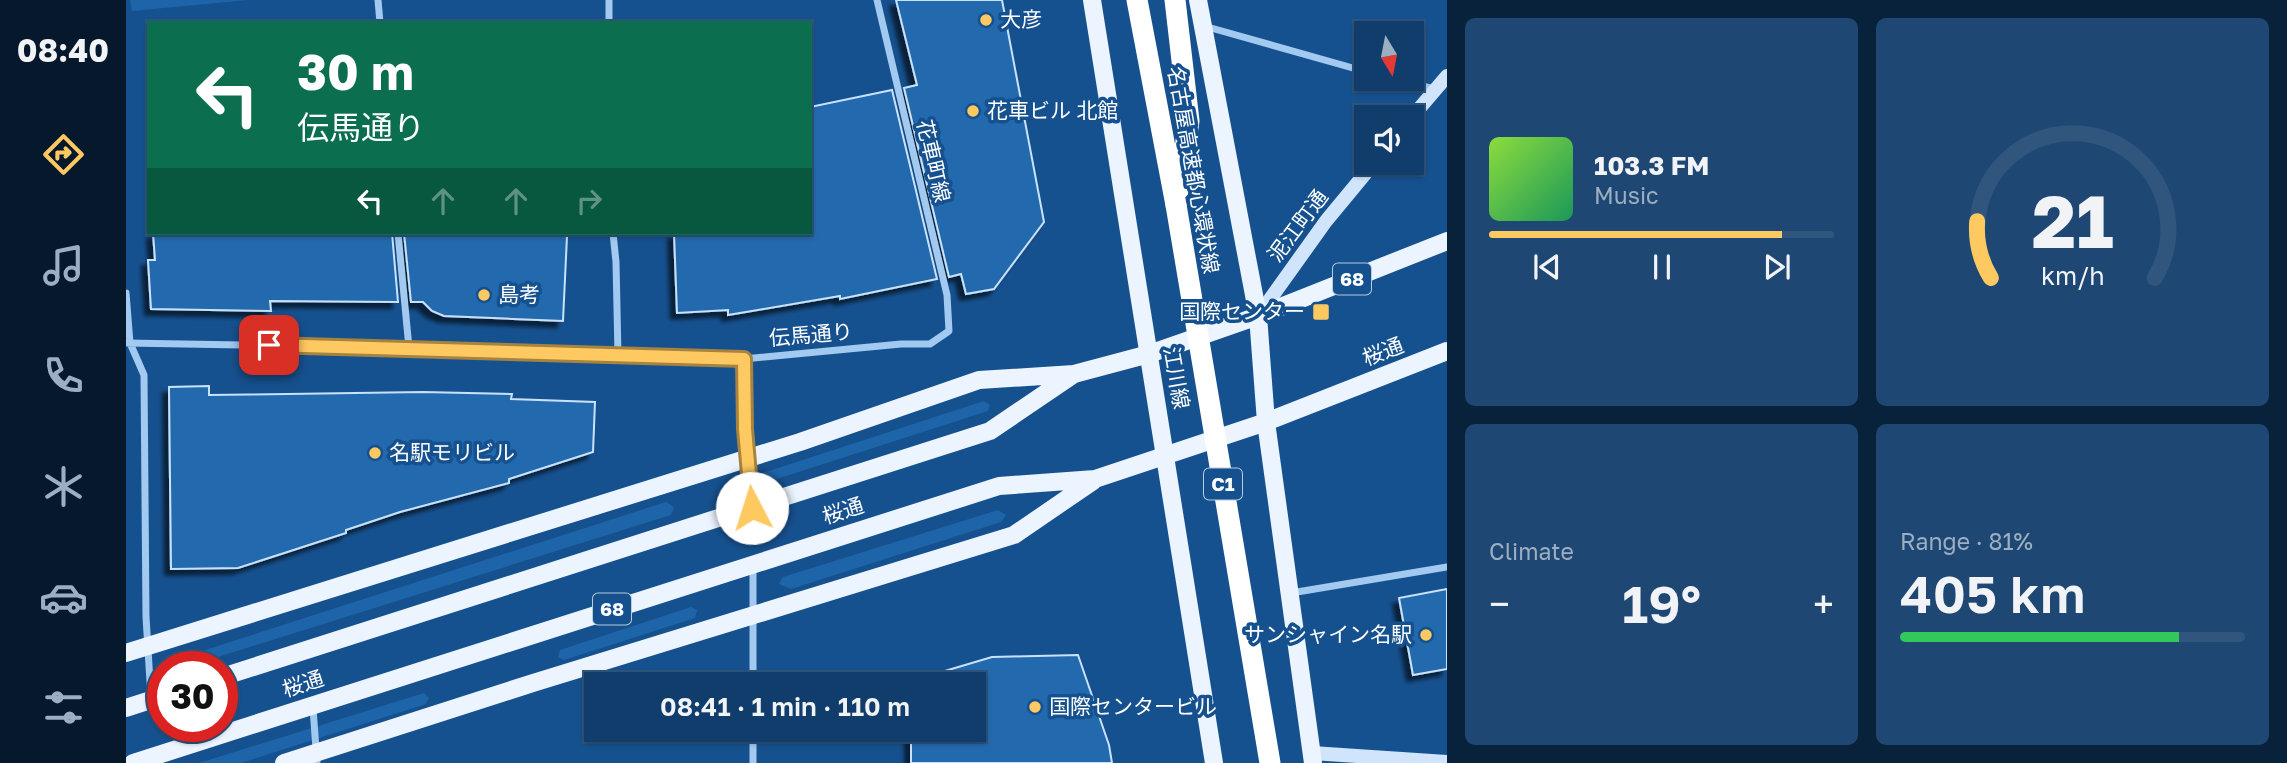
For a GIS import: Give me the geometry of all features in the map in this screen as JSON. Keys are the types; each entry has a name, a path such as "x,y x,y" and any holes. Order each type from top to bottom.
{"highway":[{"name":"名古屋高速都心環状線","path":"1137,0 1176,205 1270,763"},
{"path":"1175,0 1189,121 1176,205"}],"main road":[{"name":"江川線","path":"1092,0 1214,763"},
{"path":"1198,0 1258,316 1266,422 1312,758"},
{"name":"桜通","path":"238,672 990,431 1074,374 1149,354 1258,316 1447,242"},
{"name":"桜通","path":"133,763 999,486 1096,479 1166,453 1266,422 1447,351"},
{"name":"68","path":"126,653 748,457 979,380 1074,374"},
{"name":"68","path":"284,763 317,758 753,615 1014,535 1096,479"},
{"path":"126,708 147,701"}],"street":[{"path":"377,0 380,21"},
{"path":"609,0 609,21"},
{"name":"花車町線","path":"877,0 947,295 949,331"},
{"path":"1203,26 1354,68"},
{"path":"1422,105 1447,76"},
{"path":"1424,86 1436,89"},
{"name":"泥江町通","path":"1258,316 1326,221 1364,175"},
{"path":"398,235 409,348"},
{"path":"613,235 618,355"},
{"path":"126,293 128,343 144,375 149,651"},
{"name":"伝馬通り","path":"128,343 409,348 744,359 901,344 930,344 949,331"},
{"path":"744,359 745,429 752,508"},
{"path":"753,564 753,672"},
{"path":"1290,593 1447,567"},
{"path":"313,705 317,758"},
{"path":"753,742 753,763"},
{"path":"1312,758 1447,762"}],"shaded area":[{"path":"130,0 248,0 132,11"},
{"path":"984,401 990,405 988,411 743,490 736,488 738,481"},
{"path":"666,502 674,507 671,515 237,651 202,651"},
{"path":"998,510 1006,515 1001,522 791,589 779,584 783,577"},
{"path":"691,607 697,610 695,618 564,660 558,657 560,650"},
{"path":"424,693 429,698 426,704 241,763 199,763"}],"building":[{"name":"花車ビル 北館","path":"896,0 1002,0 1044,222 994,289 966,294 961,274 949,277 904,88 917,85"},
{"path":"892,90 937,279 840,299 840,296 728,315 728,310 677,313 674,235 812,235 812,107"},
{"path":"153,235 392,235 398,302 270,301 271,311 151,309 148,260 155,260"},
{"path":"404,235 567,236 563,321 444,316 432,311 423,302 411,302"},
{"path":"209,386 209,395 423,392 512,394 511,399 595,402 593,452 509,479 509,483 400,512 346,530 346,533 238,568 171,569 169,387"},
{"name":"サンシャイン名駅","path":"1447,589 1447,669 1413,675 1399,598"},
{"name":"国際センタービル","path":"1078,655 1109,745 1112,763 911,763 911,742 986,742 986,672 941,672 992,657"}],"place":[{"name":"大彦","path":"986,20"},
{"name":"花車ビル 北館","path":"973,111"},
{"name":"島考","path":"484,295"},
{"name":"国際センター","path":"1321,312"},
{"name":"名駅モリビル","path":"375,453"},
{"name":"サンシャイン名駅","path":"1426,635"},
{"name":"国際センタービル","path":"1035,707"}],"route":[{"path":"269,345 744,359 745,429 752,508"}]}
